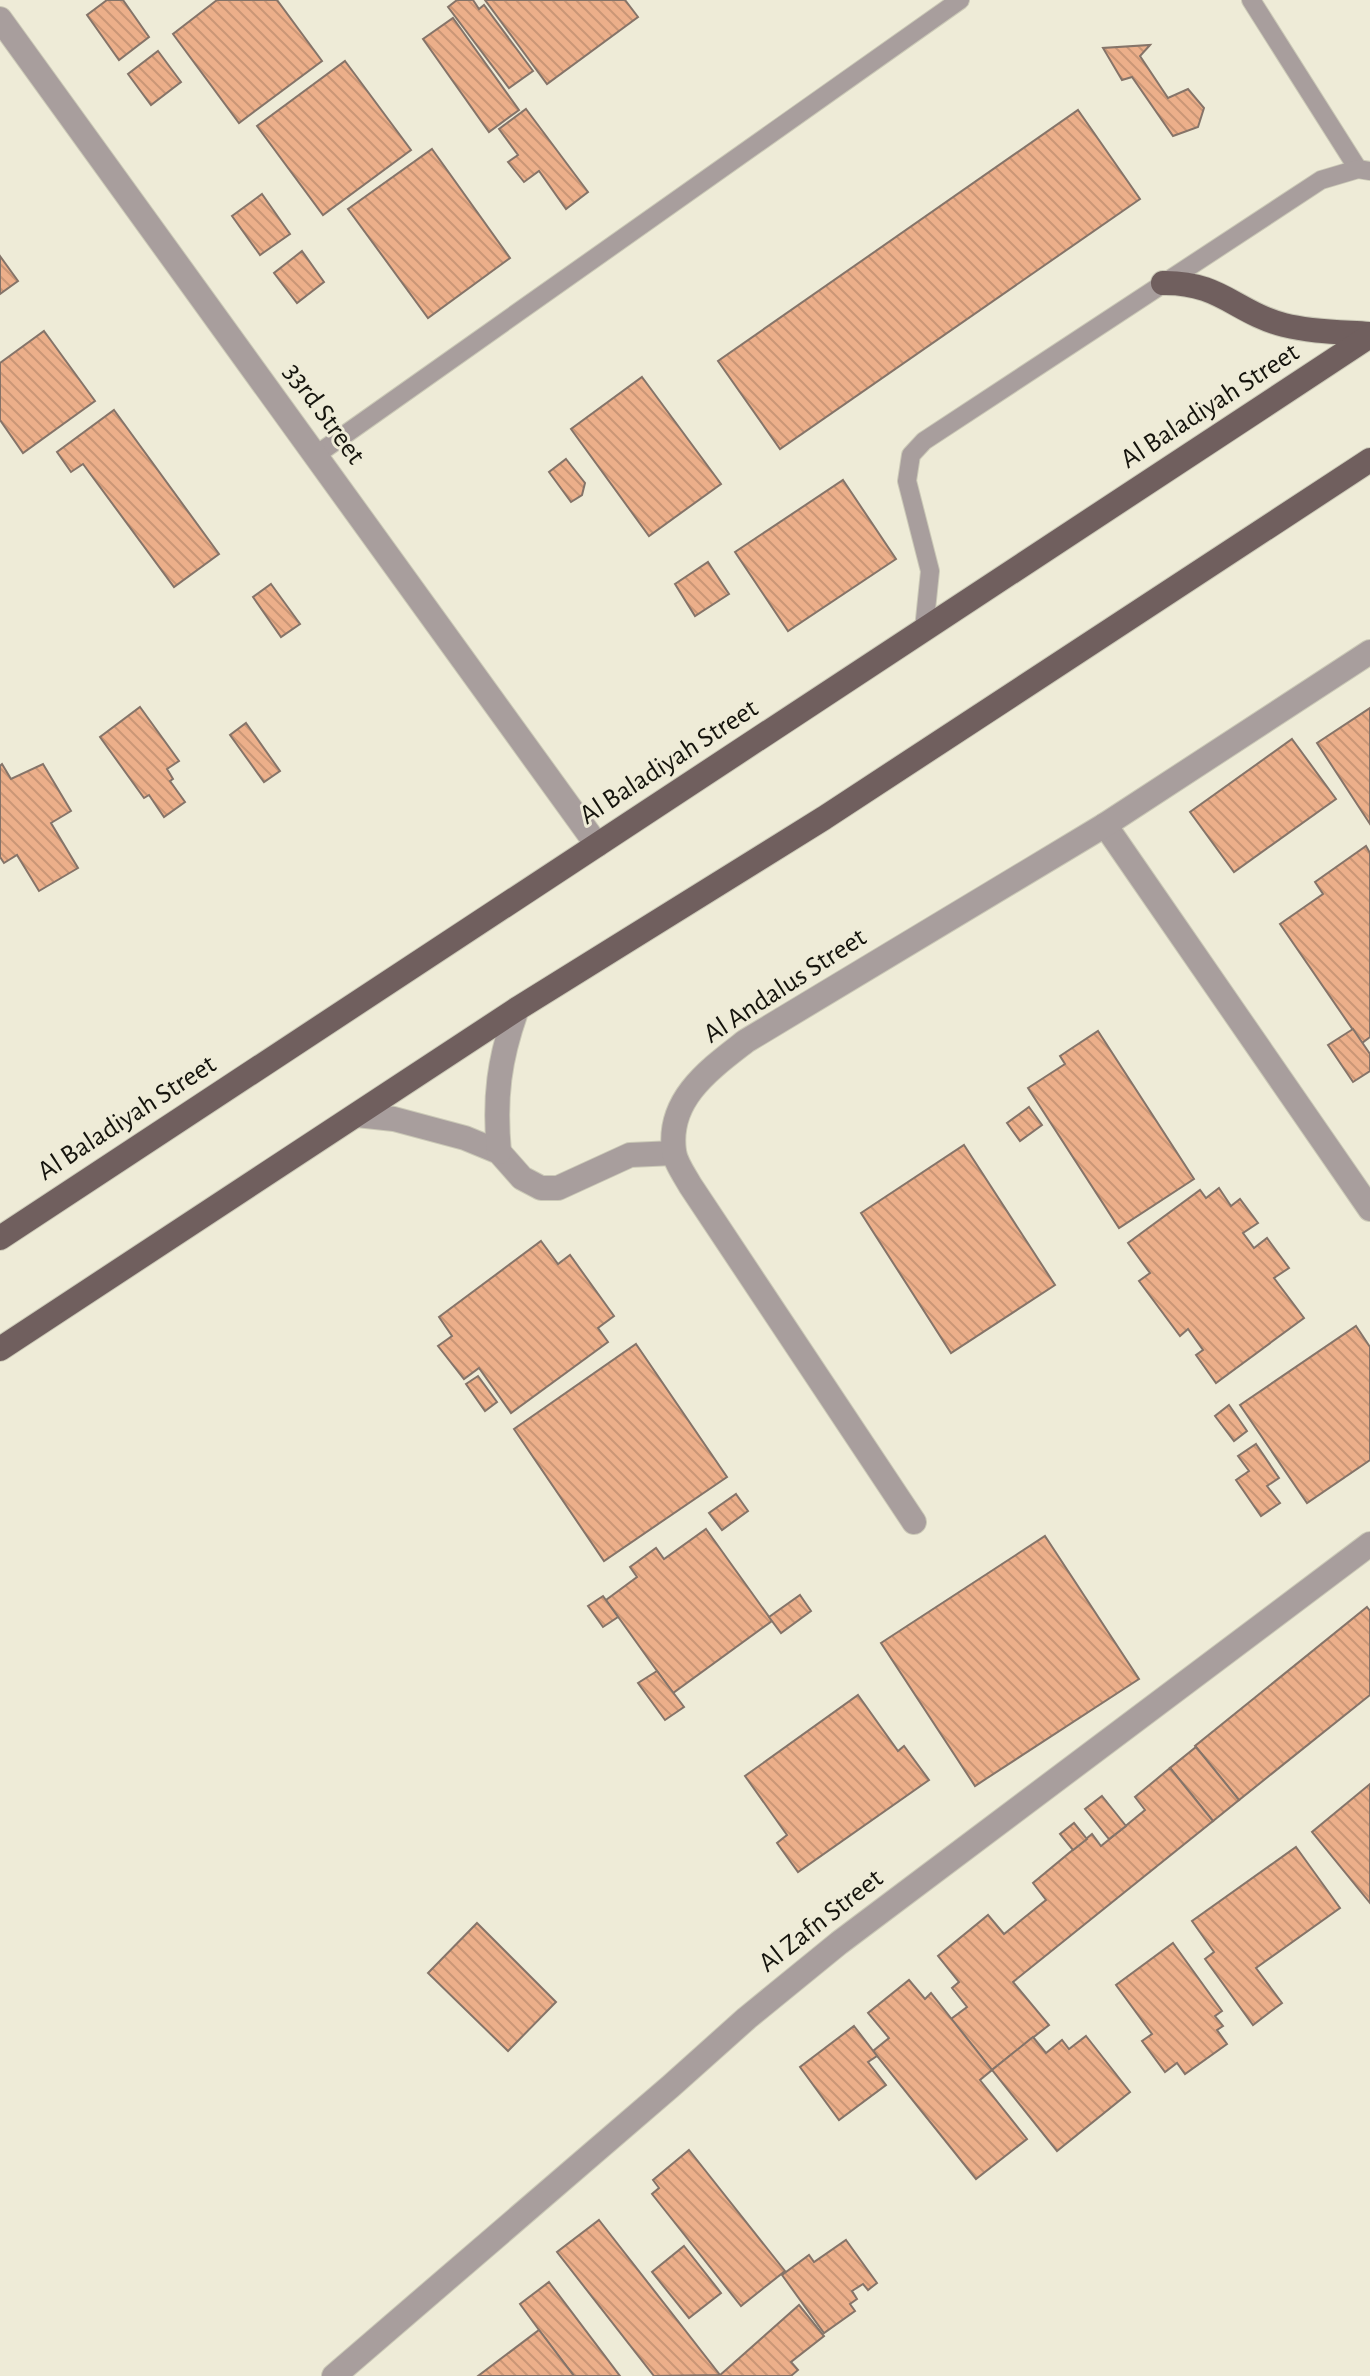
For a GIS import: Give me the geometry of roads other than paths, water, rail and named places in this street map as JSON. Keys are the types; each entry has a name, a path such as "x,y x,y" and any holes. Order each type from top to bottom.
{"main road":[{"path":"1163,283 1199,286 1223,294 1244,308 1283,325 1370,335"},
{"name":"Al Baladiyah Street","path":"0,1238 1370,335"},
{"path":"0,1349 517,1009 824,818 1370,460"}],"street":[{"name":"33rd Street","path":"0,19 597,845"},
{"name":"Al Andalus Street","path":"674,1153 677,1117 694,1084 746,1041 1105,825 1370,652"},
{"path":"1105,825 1370,1209"},
{"path":"499,1152 495,1115 497,1079 504,1043 517,1009"},
{"path":"357,1115 430,1127 499,1152 522,1178 541,1188 558,1188 630,1155 674,1153 690,1185 914,1522"},
{"name":"Al Zafn Street","path":"334,2376 747,2018 839,1943 1370,1544"}],"lane":[{"path":"316,455 960,0"},
{"path":"924,629 930,571 907,481 911,455 924,441 1321,180 1364,170 1251,0"}]}
